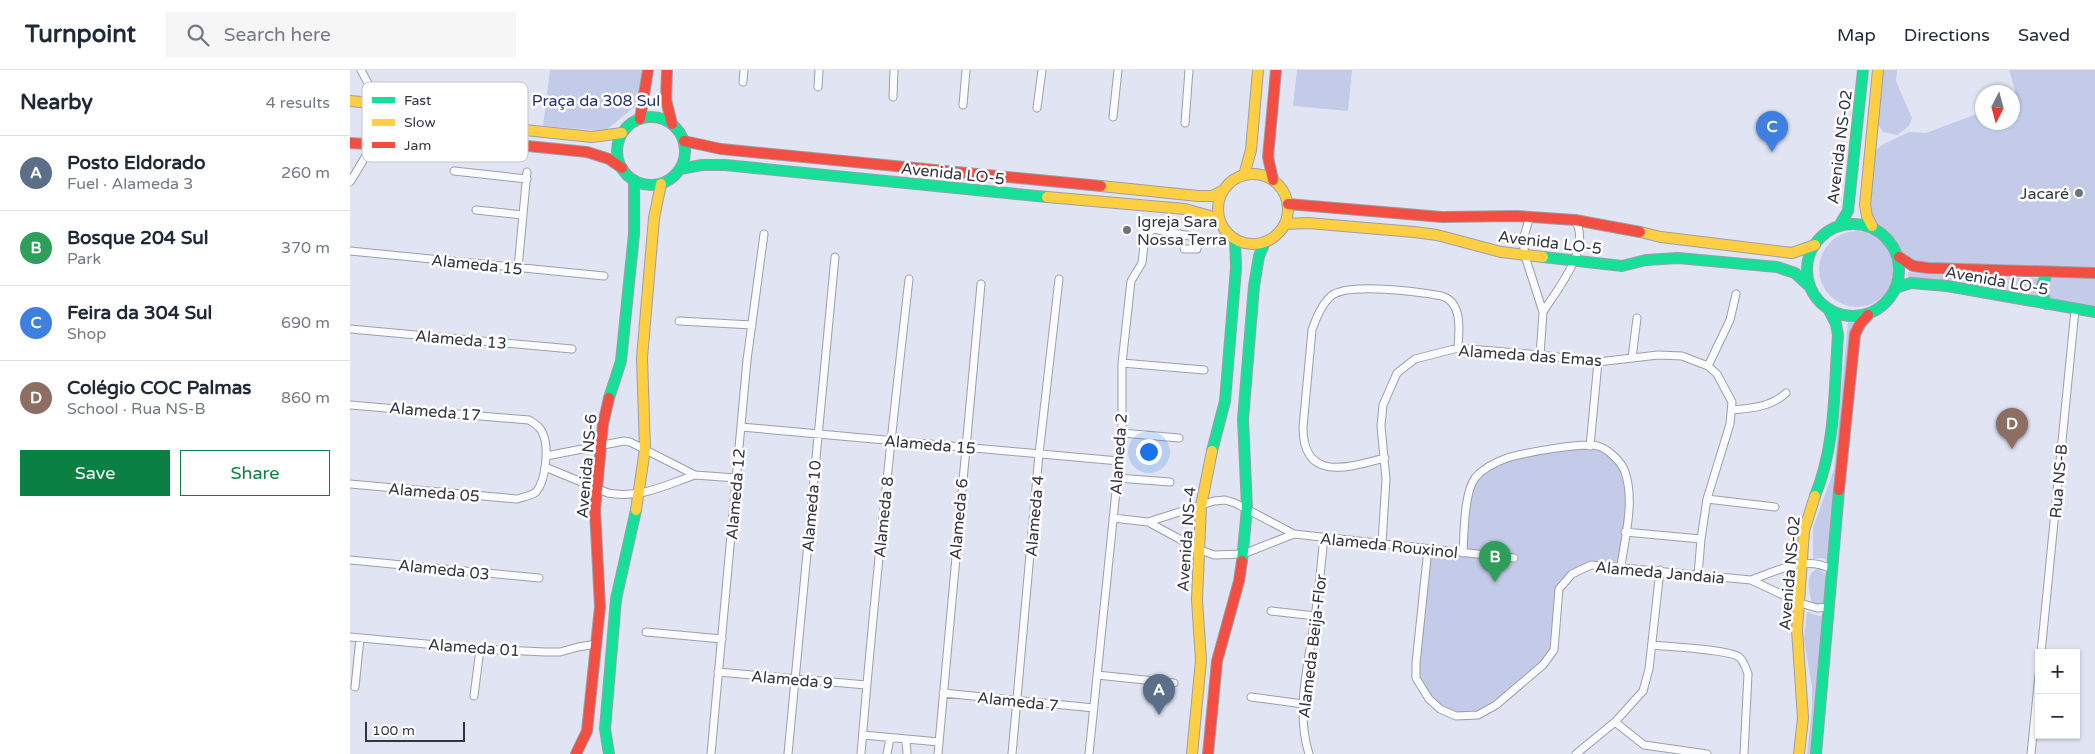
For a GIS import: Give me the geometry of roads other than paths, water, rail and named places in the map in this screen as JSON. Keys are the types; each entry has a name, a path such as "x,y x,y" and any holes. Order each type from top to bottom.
{"main road":[{"path":"640,119 648,70"},
{"path":"667,70 666,100 672,124"},
{"path":"1244,175 1251,150 1258,70"},
{"path":"1273,180 1268,157 1276,70"},
{"name":"Avenida NS-02","path":"1839,226 1848,211 1864,70"},
{"name":"Avenida NS-02","path":"1872,226 1867,216 1866,205 1878,70"},
{"path":"528,146 587,152 609,159 634,180 652,185 661,184 672,178 680,170 685,151 684,141 672,124 662,119 651,117 633,122 622,133 618,145 618,157 622,168"},
{"path":"528,130 592,137 622,133"},
{"name":"Avenida LO-5","path":"684,141 721,149 992,178 1198,196 1212,196 1222,192"},
{"name":"Avenida LO-5","path":"680,170 702,165 725,165 1023,196 1185,209 1204,214 1221,224"},
{"path":"1259,174 1273,180 1284,193 1288,204 1285,224 1273,238 1265,242 1250,244 1235,239 1228,234 1221,224 1218,202 1222,192 1231,181 1244,175 1259,174"},
{"name":"Avenida NS-6","path":"576,754 587,731 596,644 600,598 595,524 601,446 608,403 621,361 634,234 634,180"},
{"path":"609,754 605,729 615,605 618,586 632,534 645,449 642,358 654,218 661,184"},
{"name":"Avenida LO-5","path":"1288,204 1426,216 1530,216 1575,220 1622,227 1661,237 1784,252 1798,252 1815,245"},
{"name":"Avenida LO-5","path":"1285,224 1308,223 1414,232 1436,235 1482,248 1525,256 1622,266 1653,259 1678,258 1777,267 1795,273 1808,284"},
{"path":"1816,754 1831,569 1855,334 1860,324 1868,315 1885,302 1895,288 1899,275 1899,257 1885,238 1872,226 1852,223 1839,226 1815,245 1807,263 1808,284 1814,295 1829,310 1849,316 1868,315"},
{"name":"Avenida NS-4","path":"1192,754 1201,660 1196,600 1201,506 1206,477 1225,401 1236,268 1235,239"},
{"path":"1208,754 1217,661 1238,581 1242,554 1247,508 1243,419 1254,286 1259,256 1265,242"},
{"name":"Avenida LO-5","path":"1899,257 1912,266 1928,268 2047,273 2095,272"},
{"path":"2046,304 2040,289 2041,282 2047,273"},
{"name":"Avenida LO-5","path":"1895,288 1911,283 1947,286 2095,312"},
{"name":"Avenida NS-02","path":"1799,754 1803,718 1797,630 1806,520 1826,467 1838,335 1836,324 1829,310"}],"street":[{"path":"360,70 366,82"},
{"path":"743,82 744,70"},
{"path":"818,87 820,70"},
{"path":"893,97 894,70"},
{"path":"963,105 966,70"},
{"path":"1037,108 1042,70"},
{"path":"1113,117 1118,70"},
{"path":"1185,123 1189,70"},
{"path":"350,182 362,162"},
{"path":"454,171 527,176 518,268"},
{"path":"476,210 523,215"},
{"path":"1530,216 1523,240 1525,256 1543,312 1540,354"},
{"path":"1543,312 1575,261 1580,228 1575,220"},
{"name":"Alameda 2","path":"1089,754 1122,433 1122,363 1130,281 1142,263 1145,236 1153,229 1198,239 1197,249 1184,249"},
{"name":"Alameda 12","path":"711,754 741,427 764,234"},
{"name":"Alameda 15","path":"350,251 604,276"},
{"name":"Alameda 10","path":"788,754 835,257"},
{"name":"Alameda 4","path":"1012,754 1039,454 1059,279"},
{"name":"Alameda 8","path":"861,754 890,441 909,280"},
{"name":"Alameda 6","path":"938,754 981,284"},
{"path":"1385,458 1346,466 1328,466 1316,463 1309,456 1303,439 1303,427 1312,330 1317,315 1330,296 1339,291 1368,289 1442,296 1454,303 1458,321 1458,348"},
{"path":"1708,366 1730,320 1736,294"},
{"name":"Rua NS-B","path":"2041,649 2075,310"},
{"path":"1632,358 1637,318"},
{"path":"679,321 752,325"},
{"name":"Alameda 13","path":"350,329 572,349"},
{"name":"Alameda das Emas","path":"1382,543 1386,494 1385,458 1381,426 1383,405 1397,372 1415,359 1458,348 1540,354 1598,362 1658,355 1682,356 1708,366 1725,387 1732,402 1732,410"},
{"path":"1590,446 1598,362"},
{"path":"1122,363 1204,370"},
{"path":"1698,575 1707,498 1724,444 1732,410 1764,406 1777,401 1786,393"},
{"name":"Alameda 17","path":"350,405 529,420 538,426 544,434 546,456"},
{"name":"Alameda 15","path":"741,427 1119,461"},
{"path":"1122,433 1178,438"},
{"path":"695,475 638,495 619,495 598,489 545,467 546,456 624,441 645,449 695,475 736,478"},
{"path":"1463,553 1469,495 1475,479 1490,466 1509,458 1577,446 1598,446 1614,456 1625,470 1628,488 1621,566"},
{"name":"Alameda 05","path":"350,484 517,499 536,492 545,467"},
{"path":"1117,478 1170,482"},
{"path":"1707,498 1775,507"},
{"path":"1148,522 1214,501 1225,500 1247,508 1294,534"},
{"path":"1113,518 1148,522 1214,555 1242,554 1294,534"},
{"path":"1625,532 1701,539"},
{"name":"Alameda Rouxinol","path":"1294,534 1514,558"},
{"name":"Alameda Beija-Flor","path":"1309,754 1303,727 1303,704 1316,616 1324,537"},
{"name":"Alameda Jandaia","path":"1428,549 1416,678 1429,699 1440,709 1456,716 1478,715 1496,705 1543,665 1554,650 1559,590 1572,574 1591,565 1621,566 1750,580 1800,604 1817,608 1828,607"},
{"name":"Alameda 03","path":"350,560 539,578"},
{"path":"1803,562 1822,564 1831,569"},
{"name":"Alameda Jandaia","path":"1750,580 1803,562"},
{"path":"1576,754 1615,722 1642,691 1649,669 1660,570"},
{"path":"1271,611 1316,616"},
{"path":"646,632 722,639"},
{"name":"Alameda 01","path":"350,637 480,649 560,652 578,646 596,644"},
{"path":"355,687 360,638"},
{"path":"1652,645 1722,652 1738,657 1744,664 1748,674 1744,754"},
{"path":"474,696 480,649"},
{"name":"Alameda 9","path":"718,672 866,685"},
{"path":"1097,675 1174,682"},
{"name":"Alameda 7","path":"943,693 1094,708"},
{"path":"2030,754 2037,694"},
{"path":"1251,697 1303,704"},
{"path":"1615,722 1649,747 1707,754"},
{"path":"863,735 939,742"},
{"path":"887,754 890,738"},
{"path":"906,740 906,754"}],"place":[{"name":"Feira da 304 Sul","path":"1772,152"},
{"name":"Jacaré","path":"2079,193"},
{"name":"Igreja Sara Nossa Terra","path":"1127,230"},
{"name":"Colégio COC Palmas","path":"2012,449"},
{"name":"Bosque 204 Sul","path":"1495,582"},
{"name":"Posto Eldorado","path":"1159,715"}],"park label":[{"name":"Praça da 308 Sul","path":"596,100"}]}
